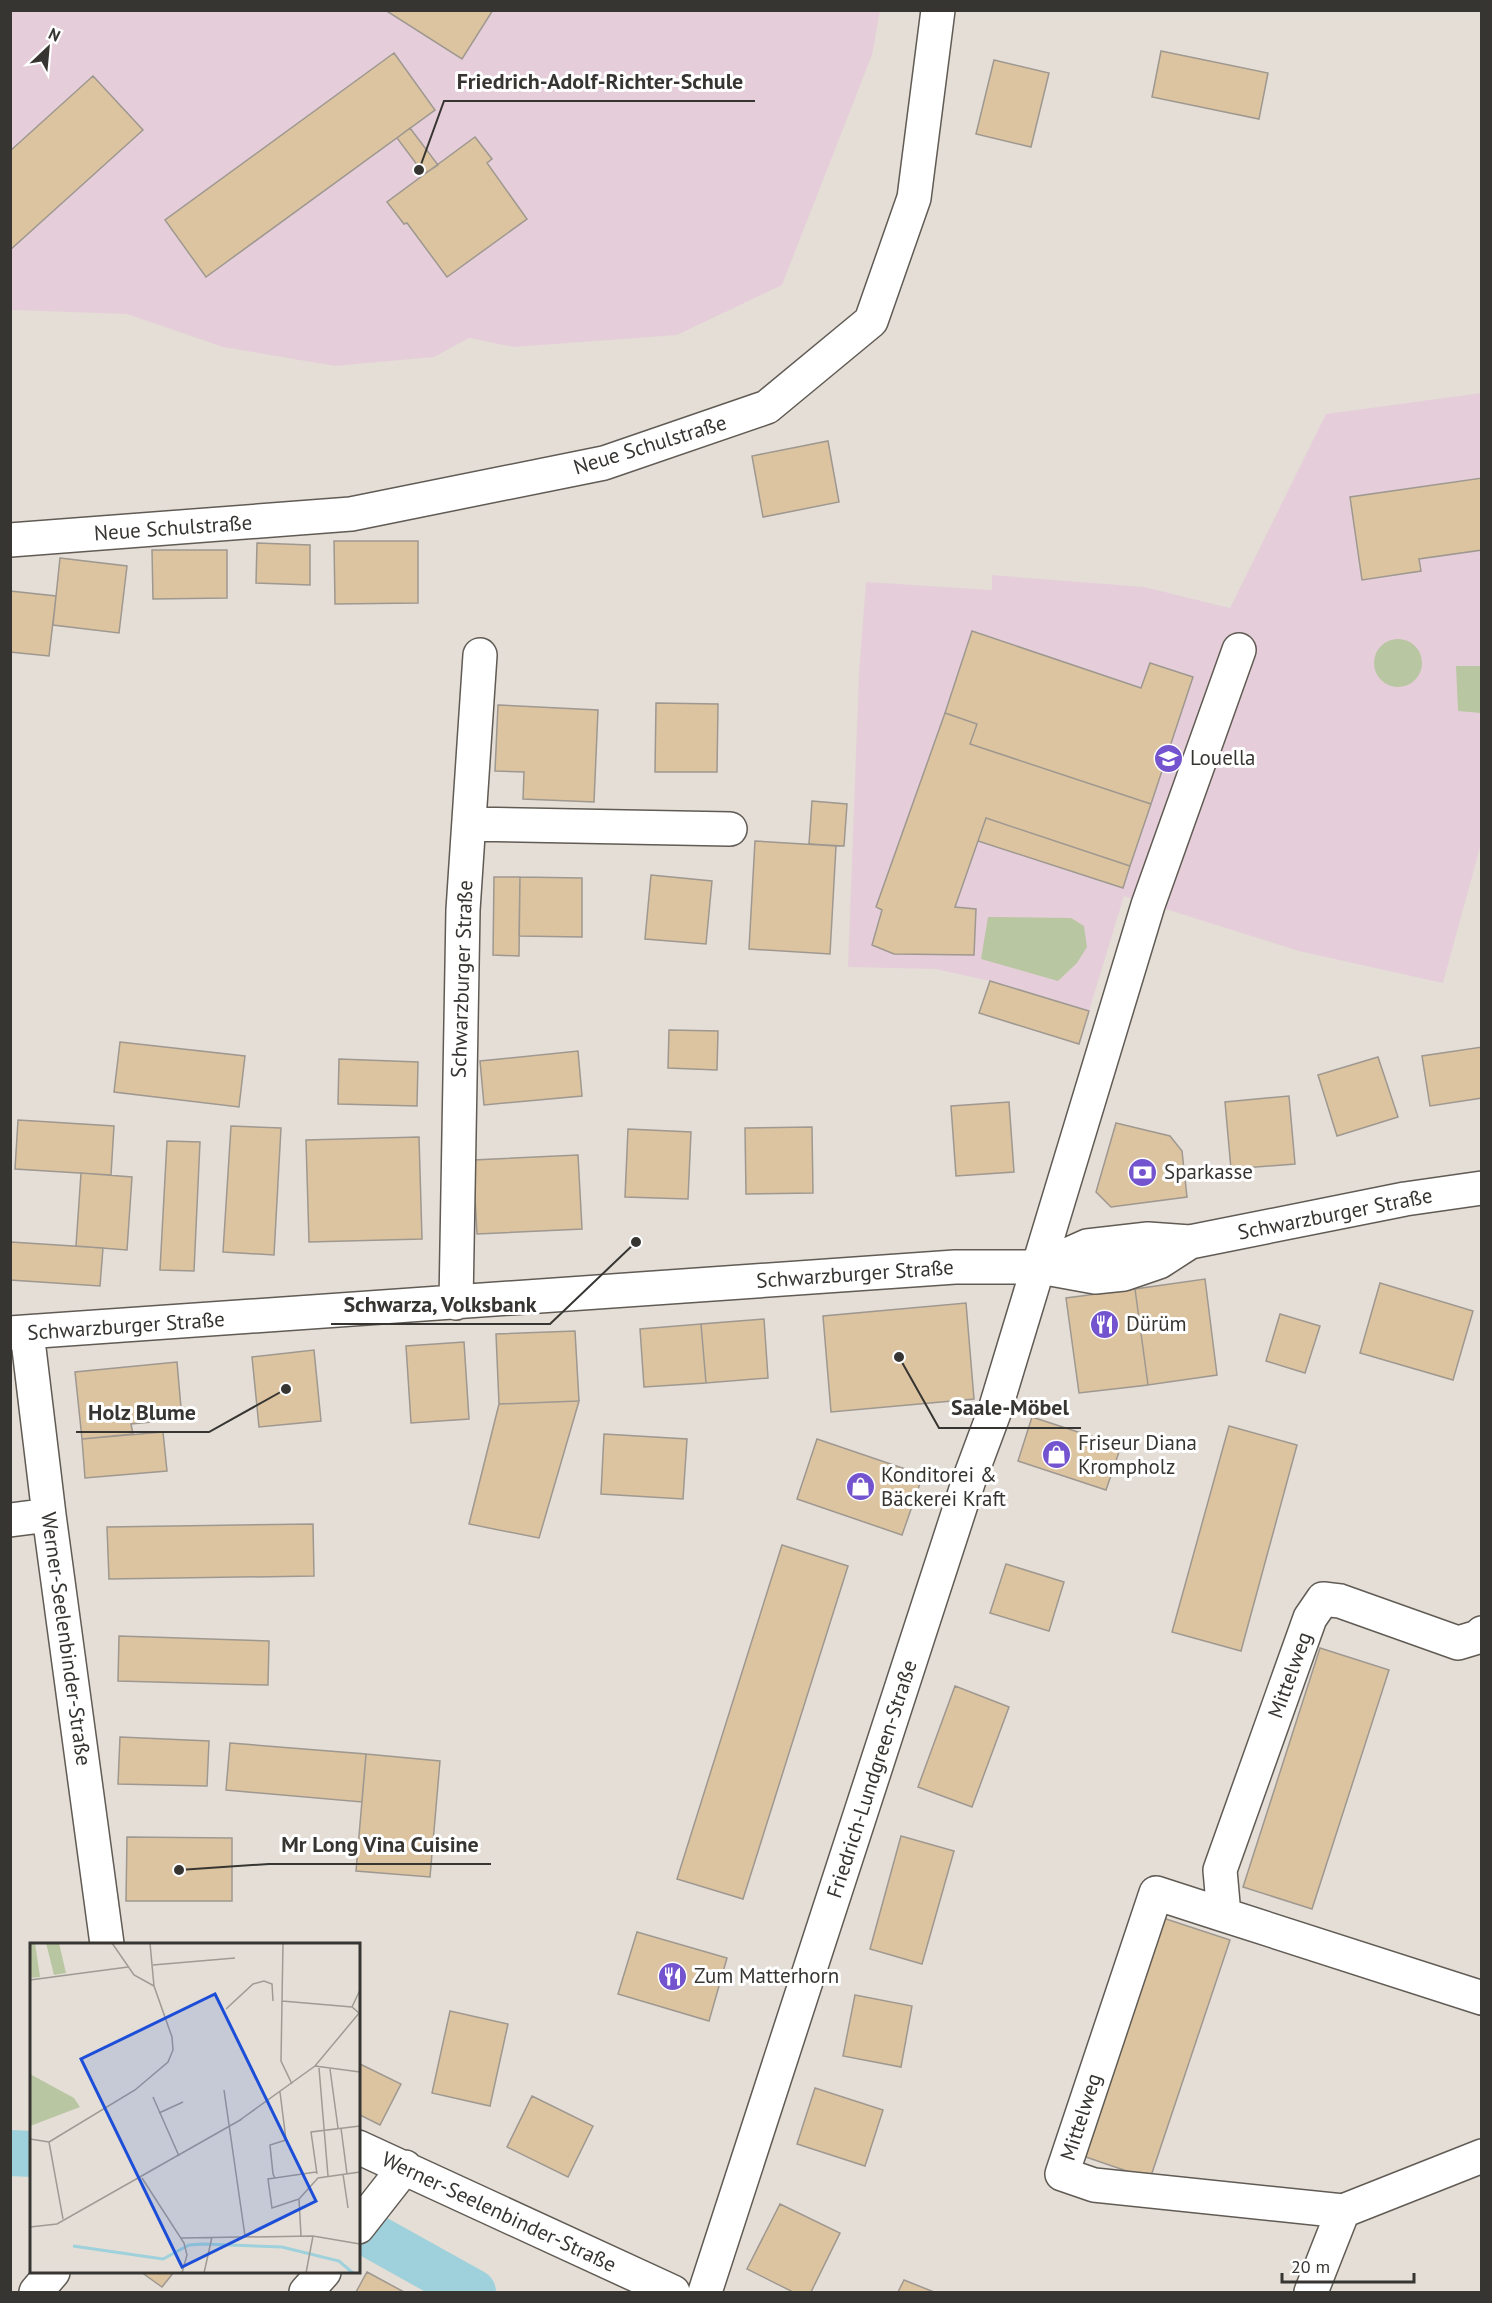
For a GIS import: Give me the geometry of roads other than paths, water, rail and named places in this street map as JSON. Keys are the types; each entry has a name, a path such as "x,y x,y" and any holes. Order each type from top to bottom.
{"street":[{"name":"Neue Schulstraße","path":"10,540 351,514 604,464 766,407 871,321 914,198 938,10"},
{"name":"Friedrich-Lundgreen-Straße","path":"705,2292 965,1491 998,1403 1148,905 1239,650"},
{"name":"Schwarzburger Straße","path":"456,1303 463,910 480,656"},
{"path":"469,824 730,829"},
{"name":"Schwarzburger Straße","path":"19,1333 955,1267 1040,1267 1087,1246 1148,1239 1190,1242 1405,1199 1482,1188"},
{"name":"Werner-Seelenbinder-Straße","path":"19,1333 49,1515 107,1943"},
{"path":"10,1520 49,1515"},
{"name":"Mittelweg","path":"1224,1915 1220,1870 1310,1618 1323,1599 1340,1601 1458,1643 1478,1637 1482,1633"},
{"name":"Mittelweg","path":"1482,1998 1156,1893 1062,2174 1094,2185 1343,2211 1482,2156"},
{"name":"Werner-Seelenbinder-Straße","path":"360,2148 673,2292"},
{"path":"360,2223 405,2167"},
{"path":"1311,2292 1343,2211"},
{"path":"36,2292 51,2273"},
{"path":"306,2292 323,2273"}],"waterway":[{"path":"10,2153 30,2154"},
{"path":"360,2229 473,2292"}],"place":[{"name":"Friedrich-Adolf-Richter-Schule","path":"419,170"},
{"name":"Louella","path":"1169,758"},
{"name":"Sparkasse","path":"1143,1172"},
{"name":"Schwarza, Volksbank","path":"636,1242"},
{"name":"Dürüm","path":"1105,1324"},
{"name":"Saale-Möbel","path":"899,1357"},
{"name":"Holz Blume","path":"286,1389"},
{"name":"Friseur Diana Krompholz","path":"1057,1455"},
{"name":"Konditorei & Bäckerei Kraft","path":"860,1487"},
{"name":"Mr Long Vina Cuisine","path":"179,1870"},
{"name":"Zum Matterhorn","path":"673,1976"}]}
